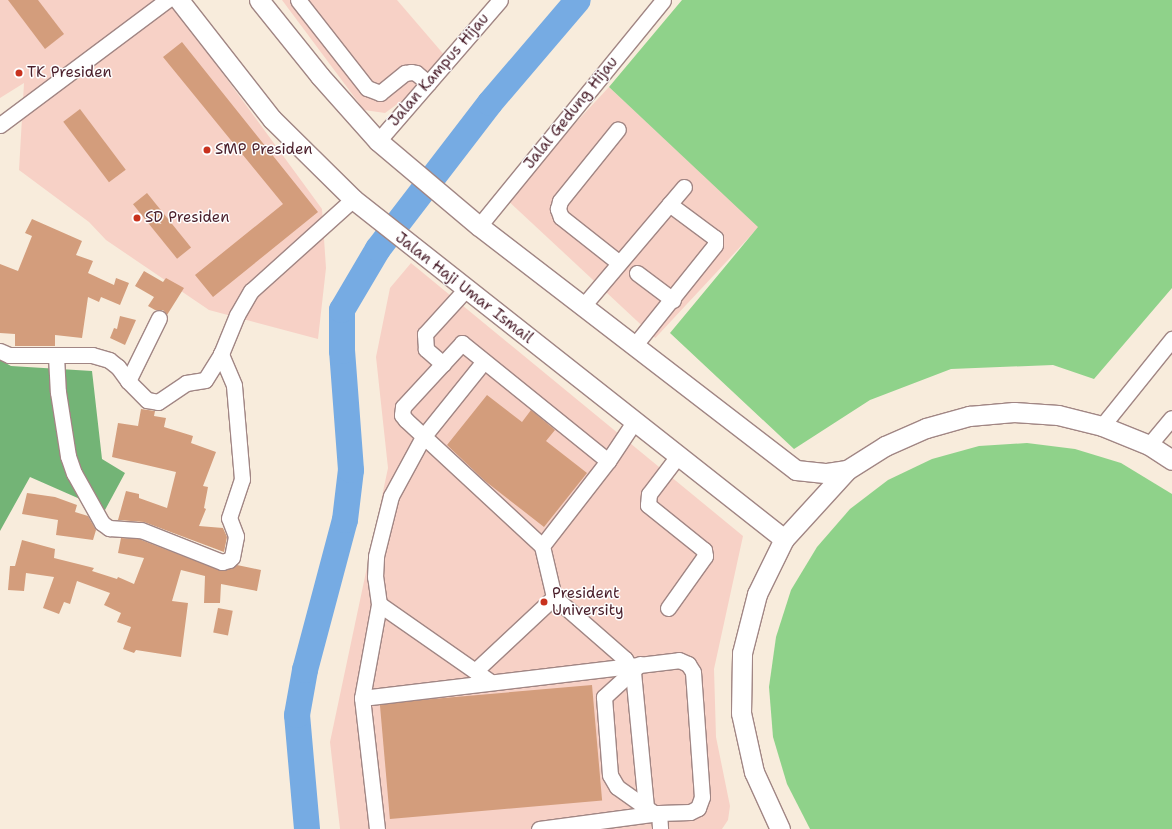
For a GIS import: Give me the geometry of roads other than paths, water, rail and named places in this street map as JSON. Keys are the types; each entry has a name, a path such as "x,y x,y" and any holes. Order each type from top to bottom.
{"main road":[{"name":"Jalan Haji Umar Ismail","path":"179,0 272,119 359,204 465,290 784,539"},
{"path":"259,0 320,76 378,141 475,223 796,470 828,473 847,470"},
{"path":"779,829 754,772 741,713 742,653 757,594 784,539 847,470 898,440 926,428 969,416 1014,412 1058,415 1102,426 1149,445 1172,460"}],"street":[{"path":"0,125 167,0"},
{"path":"298,0 367,88 380,93 406,73 416,73 428,83"},
{"name":"Jalan Kampus Hijau","path":"378,141 500,0"},
{"name":"Jalal Gedung Hijau","path":"475,223 663,0"},
{"path":"618,129 560,201 558,209 561,217 618,262"},
{"path":"582,306 618,262 684,187"},
{"path":"0,351 9,355 92,355 109,360 118,367 128,382 147,400 158,402 186,383 205,380 221,354 237,315 251,291 359,204"},
{"path":"634,346 673,300 716,241 715,238 669,204"},
{"path":"637,273 673,300"},
{"path":"443,364 426,349 425,334 465,290"},
{"path":"128,382 159,318"},
{"path":"1102,426 1172,339"},
{"path":"608,461 462,343 403,407 402,414 424,437 542,546 554,598 634,667 653,811 660,829"},
{"path":"56,356 58,392 68,456 74,473 102,523 110,528 141,530 222,562 229,560 232,557 236,536 229,518 242,478 234,385 231,373 221,354"},
{"path":"377,829 362,698 379,604 375,577 376,556 391,496 424,437 484,361"},
{"path":"1149,445 1172,418"},
{"path":"542,546 608,461 634,422"},
{"path":"668,608 705,556 704,550 648,505 649,494 678,456"},
{"path":"475,671 554,598"},
{"path":"379,604 491,682"},
{"path":"362,698 491,682 634,667 679,660 688,664 693,672 702,797 698,808 690,812 653,811 539,829"},
{"path":"634,667 604,697 610,775 617,787 653,811"}],"waterway":[{"path":"307,829 297,715 305,670 345,520 351,470 342,351 342,310 378,249 490,103 578,0"}],"place":[{"name":"TK Presiden","path":"19,73"},
{"name":"SMP Presiden","path":"207,150"},
{"name":"SD Presiden","path":"137,218"},
{"name":"President University","path":"544,602"}]}
